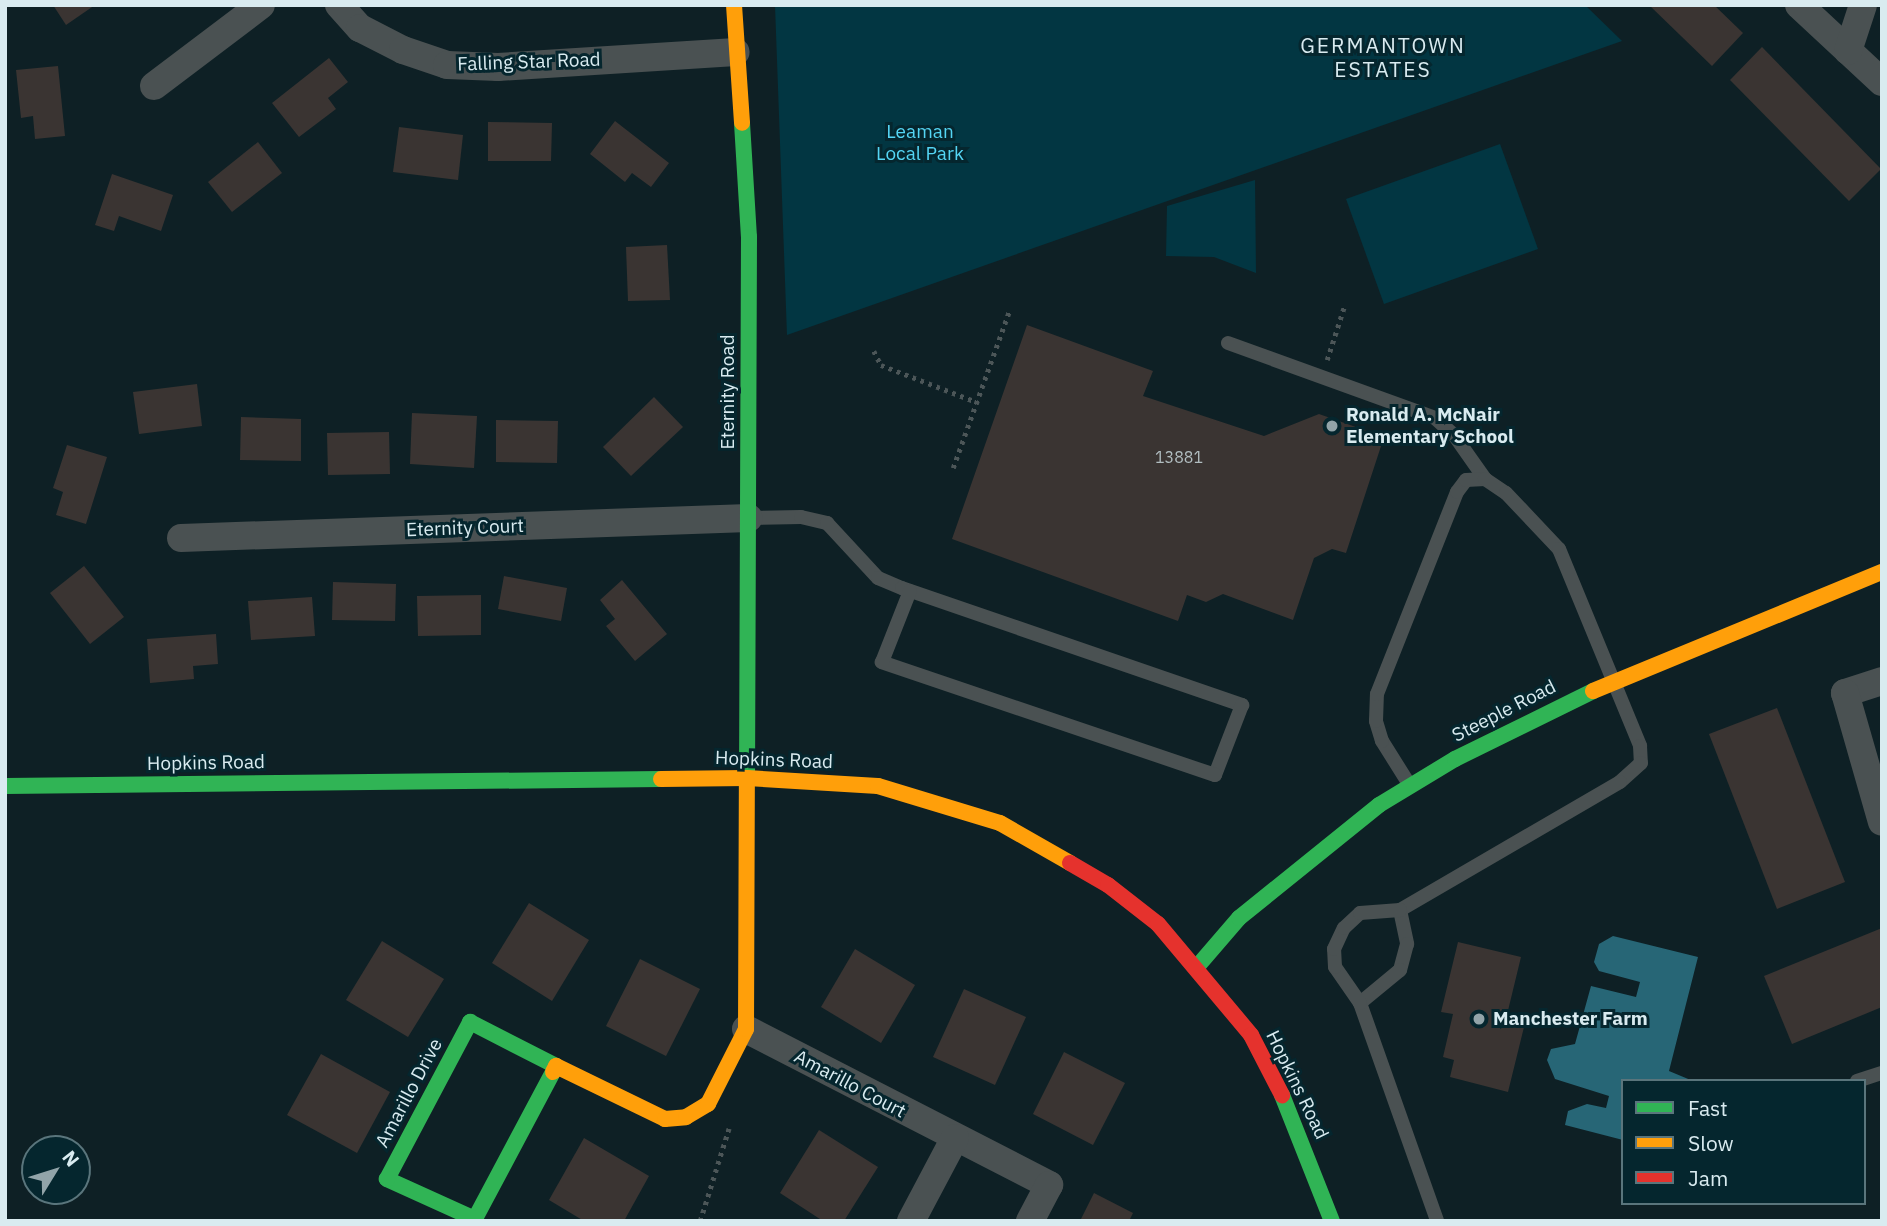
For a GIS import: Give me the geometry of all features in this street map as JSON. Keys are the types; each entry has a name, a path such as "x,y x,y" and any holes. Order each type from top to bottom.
{"street":[{"path":"154,86 261,5"},
{"name":"Falling Star Road","path":"339,5 360,28 403,50 447,65 498,67 736,52"},
{"name":"Eternity Road","path":"734,5 749,237 747,778"},
{"path":"1799,5 1882,82"},
{"path":"1848,51 1863,5"},
{"name":"Eternity Court","path":"181,538 749,518"},
{"name":"Steeple Road","path":"1196,968 1239,918 1308,858 1410,787 1565,702 1880,580"},
{"path":"1882,681 1845,692 1882,822"},
{"name":"Hopkins Road","path":"5,786 747,778 878,786 1000,823 1108,884 1158,924 1196,968 1251,1035 1296,1122 1332,1221"},
{"name":"Amarillo Drive","path":"556,1066 475,1219 387,1179 470,1022 665,1119 686,1117 708,1104 746,1030 747,778"},
{"name":"Amarillo Court","path":"746,1030 1049,1185 1030,1221"},
{"path":"911,1221 955,1138"}],"lane":[{"path":"1228,343 1435,418 1454,435 1485,479 1506,494 1559,549 1640,746 1641,763 1633,774 1401,910 1360,913 1344,928 1334,949 1335,967 1360,1003 1437,1221"},
{"path":"1410,787 1382,741 1377,694 1457,492 1466,480 1485,479"},
{"path":"749,518 801,517 827,523 878,578 1242,705 1215,775 882,662 910,591"},
{"path":"1360,1003 1400,970 1407,944 1401,910"},
{"path":"1863,1079 1882,1073"}],"path":[{"path":"1321,377 1344,307"},
{"path":"953,468 1009,312"},
{"path":"874,351 881,365 977,402"},
{"path":"700,1221 704,1196 736,1107 713,1095"}],"green space":[{"name":"Leaman Local Park","path":"775,5 1585,5 1622,41 787,335"},
{"path":"1500,144 1538,249 1384,304 1346,199"},
{"path":"1255,180 1256,273 1214,257 1166,256 1167,206"}],"shaded area":[{"path":"1613,936 1698,957 1669,1071 1688,1079 1621,1079 1621,1139 1565,1125 1568,1111 1587,1104 1606,1108 1609,1096 1555,1079 1547,1060 1551,1049 1575,1044 1591,986 1636,997 1640,982 1599,971 1594,962 1599,944"}],"building":[{"path":"53,5 95,5 66,25"},
{"path":"1649,5 1714,5 1743,33 1712,66"},
{"path":"1762,47 1881,169 1849,201 1730,80"},
{"path":"329,58 348,82 328,98 336,109 299,137 272,103"},
{"path":"58,66 65,136 35,139 33,116 21,118 16,70"},
{"path":"615,121 669,163 651,187 632,173 625,182 590,154"},
{"path":"488,122 552,123 551,161 488,161"},
{"path":"399,127 463,135 458,180 393,172"},
{"path":"258,142 282,173 232,212 208,182"},
{"path":"112,174 173,195 161,231 119,216 114,231 95,225"},
{"path":"667,245 670,300 628,301 626,247"},
{"name":"Ronald A. McNair Elementary School","path":"1027,325 1153,371 1143,396 1264,436 1319,414 1384,437 1346,553 1332,549 1314,558 1293,620 1223,594 1206,602 1187,595 1178,621 952,539"},
{"path":"197,384 202,426 139,434 133,392"},
{"path":"654,397 683,427 631,476 603,447"},
{"path":"412,413 477,416 474,468 410,464"},
{"path":"241,417 301,419 301,461 240,460"},
{"path":"496,420 558,421 557,463 496,462"},
{"path":"389,432 390,474 328,475 327,433"},
{"path":"67,445 107,457 86,524 56,515 63,492 53,488"},
{"path":"84,566 124,617 90,644 50,593"},
{"path":"504,576 567,588 561,621 498,609"},
{"path":"622,580 667,634 635,661 606,626 615,619 600,600"},
{"path":"333,582 396,584 395,621 332,620"},
{"path":"481,595 481,635 418,636 417,596"},
{"path":"312,597 315,636 251,640 248,601"},
{"path":"216,634 218,664 193,666 194,679 150,683 147,639"},
{"path":"1777,708 1845,882 1777,909 1709,734"},
{"path":"529,903 589,940 552,1001 492,963"},
{"path":"1882,928 1882,1007 1792,1044 1764,976"},
{"path":"382,941 444,979 408,1037 346,1000"},
{"name":"Manchester Farm","path":"1458,942 1521,957 1505,1023 1524,1027 1508,1092 1450,1077 1454,1060 1443,1057 1453,1014 1441,1012"},
{"path":"855,949 915,985 881,1043 821,1007"},
{"path":"640,959 700,989 666,1056 606,1026"},
{"path":"964,989 1026,1017 995,1085 933,1057"},
{"path":"1064,1052 1125,1083 1093,1145 1033,1114"},
{"path":"321,1054 390,1092 357,1153 287,1115"},
{"path":"819,1130 878,1167 844,1221 823,1221 780,1193"},
{"path":"584,1138 649,1176 624,1221 584,1221 549,1200"},
{"path":"1094,1193 1133,1213 1129,1221 1080,1221"}],"traffic: fast":[{"path":"742,123 749,237 747,781"},
{"path":"1196,968 1239,918 1379,805 1455,759 1593,691"},
{"path":"5,786 661,779"},
{"path":"553,1072 475,1219 387,1179 470,1022 556,1066"},
{"path":"1282,1095 1332,1221"}],"traffic: slow":[{"path":"734,5 742,123"},
{"path":"1593,691 1882,572"},
{"path":"661,779 747,778 878,786 1000,823 1070,863"},
{"path":"553,1072 556,1066 665,1119 686,1117 708,1104 746,1029 747,781"}],"traffic: jam":[{"path":"1070,863 1108,885 1158,924 1251,1035 1282,1095"}],"place":[{"name":"Ronald A. McNair Elementary School","path":"1332,426"},
{"name":"Manchester Farm","path":"1479,1019"}],"district":[{"name":"GERMANTOWN ESTATES","path":"1383,57"}]}
